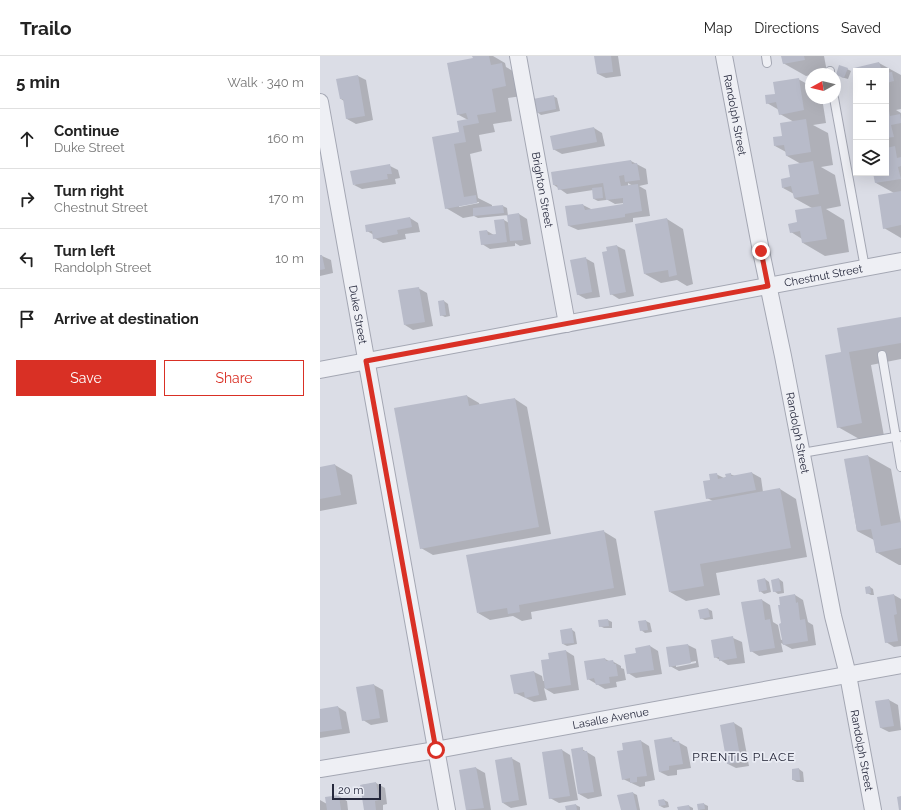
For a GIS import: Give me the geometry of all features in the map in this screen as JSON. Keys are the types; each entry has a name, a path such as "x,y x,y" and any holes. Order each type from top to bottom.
{"street":[{"name":"Brighton Street","path":"518,56 567,324"},
{"name":"Randolph Street","path":"724,56 833,616 848,675 873,810"},
{"name":"Duke Street","path":"320,102 447,810"},
{"name":"Chestnut Street","path":"320,370 901,261"},
{"name":"Lasalle Avenue","path":"320,769 436,750 901,665"}],"lane":[{"path":"835,104 865,268"},
{"path":"882,355 898,437 901,467"},
{"path":"802,453 898,437"}],"building":[{"path":"472,56 489,56 491,65 502,63 506,86 492,89 496,112 477,115 479,123 463,126 466,142 454,144 464,197 476,195 477,203 445,209 432,137 459,132 457,121 468,119 466,113 457,115 447,63 473,58"},
{"path":"594,56 611,56 613,72 597,74"},
{"path":"781,56 804,56 805,60 783,64"},
{"path":"879,62 881,68 854,68"},
{"path":"839,65 848,68 844,78 841,77 841,68 838,68"},
{"path":"889,72 892,72 894,81 889,82"},
{"path":"358,75 365,116 346,119 343,99 340,99 336,79"},
{"path":"799,78 804,110 779,115 776,102 766,104 765,95 775,94 773,82"},
{"path":"554,95 556,109 536,113 533,99"},
{"path":"889,110 890,116 900,114 901,123 891,125 894,137 889,138"},
{"path":"806,119 811,152 786,156 784,145 774,146 773,137 782,136 780,123"},
{"path":"594,127 597,142 553,150 550,136"},
{"path":"895,146 897,158 901,157 901,166 898,167 901,179 875,183 874,176 889,176 889,147"},
{"path":"631,160 632,164 637,163 640,180 625,182 624,175 619,176 621,186 638,184 642,211 625,214 625,217 568,226 565,206 583,204 585,210 623,204 623,198 606,200 603,183 558,190 557,185 553,185 551,172"},
{"path":"813,161 819,194 794,198 791,186 782,188 781,179 790,177 788,165"},
{"path":"390,164 392,174 387,174 388,179 353,185 350,171"},
{"path":"602,187 603,198 593,199 592,188"},
{"path":"901,191 901,225 883,229 878,195"},
{"path":"503,205 504,213 473,216 473,208"},
{"path":"821,206 827,239 802,243 800,231 790,233 788,224 797,222 795,210"},
{"path":"519,213 523,240 510,241 507,215"},
{"path":"410,217 412,227 397,230 398,234 373,239 372,231 366,232 365,225"},
{"path":"667,218 677,275 669,277 668,270 644,274 635,224"},
{"path":"504,219 507,242 481,245 479,231 487,230 488,235 496,234 494,220"},
{"path":"617,245 626,292 610,295 602,252 607,251 606,247"},
{"path":"320,255 322,255 325,269 320,270"},
{"path":"586,257 592,292 577,295 570,260"},
{"path":"419,287 425,322 404,325 398,290"},
{"path":"444,300 446,315 440,316 438,301"},
{"path":"901,317 901,343 849,352 862,423 837,428 825,355 841,352 837,328"},
{"path":"467,395 469,406 515,398 539,527 420,549 394,408"},
{"path":"868,455 881,526 901,522 901,548 876,553 871,529 857,531 844,459"},
{"path":"335,464 341,495 320,499 320,467"},
{"path":"752,472 756,490 706,499 703,481 710,480 709,474 717,473 718,479 726,477 725,474 731,473 731,476"},
{"path":"780,488 791,548 700,564 704,586 669,592 654,511"},
{"path":"604,530 614,588 519,605 520,612 508,614 507,608 477,613 466,555"},
{"path":"765,578 767,590 759,592 757,580"},
{"path":"779,578 781,591 773,592 771,580"},
{"path":"870,586 871,593 866,594 865,587"},
{"path":"795,594 796,603 798,602 800,620 805,619 808,641 783,645 779,624 781,623 778,605 780,605 779,597"},
{"path":"894,594 897,614 894,615 898,641 885,643 877,597"},
{"path":"762,599 765,620 770,619 775,648 750,652 741,602"},
{"path":"708,608 710,617 700,619 698,610"},
{"path":"608,619 609,626 599,627 598,620"},
{"path":"646,620 648,630 640,631 638,621"},
{"path":"572,628 574,643 562,644 560,630"},
{"path":"733,636 737,658 719,661 719,657 714,658 711,640"},
{"path":"688,644 691,663 669,667 666,647"},
{"path":"650,645 654,670 627,674 624,655 636,653 635,648"},
{"path":"566,650 571,685 545,689 541,660 549,659 548,653"},
{"path":"605,658 606,661 613,660 614,664 616,664 618,676 609,677 610,683 596,685 594,678 587,680 584,661"},
{"path":"534,671 539,695 525,698 524,692 514,694 510,675"},
{"path":"374,684 380,718 362,721 356,687"},
{"path":"889,699 894,726 880,728 875,701"},
{"path":"338,706 342,729 320,732 320,709"},
{"path":"734,722 741,762 727,764 720,725"},
{"path":"672,737 673,742 679,741 683,764 669,766 669,770 659,772 654,740"},
{"path":"641,740 647,776 637,777 637,782 630,783 630,778 622,780 617,751 623,750 622,743"},
{"path":"583,747 583,751 587,751 594,792 578,794 571,749"},
{"path":"562,749 570,796 549,799 542,752"},
{"path":"512,757 519,800 502,803 495,760"},
{"path":"476,767 484,808 466,810 459,770"},
{"path":"799,768 800,780 792,780 792,769"},
{"path":"376,782 379,800 375,801 376,810 364,810 360,785"},
{"path":"633,792 637,810 621,810 617,795"},
{"path":"339,795 341,810 327,810 325,797"},
{"path":"901,796 901,810 899,810 897,797"},
{"path":"664,799 666,805 659,806 658,800"},
{"path":"704,803 705,809 698,810 697,804"},
{"path":"576,804 577,810 566,810 565,806"},
{"path":"689,805 690,810 678,810 677,807"}],"district":[{"name":"PRENTIS PLACE","path":"744,757"}],"route":[{"path":"436,750 366,361 768,286 761,251"}]}
